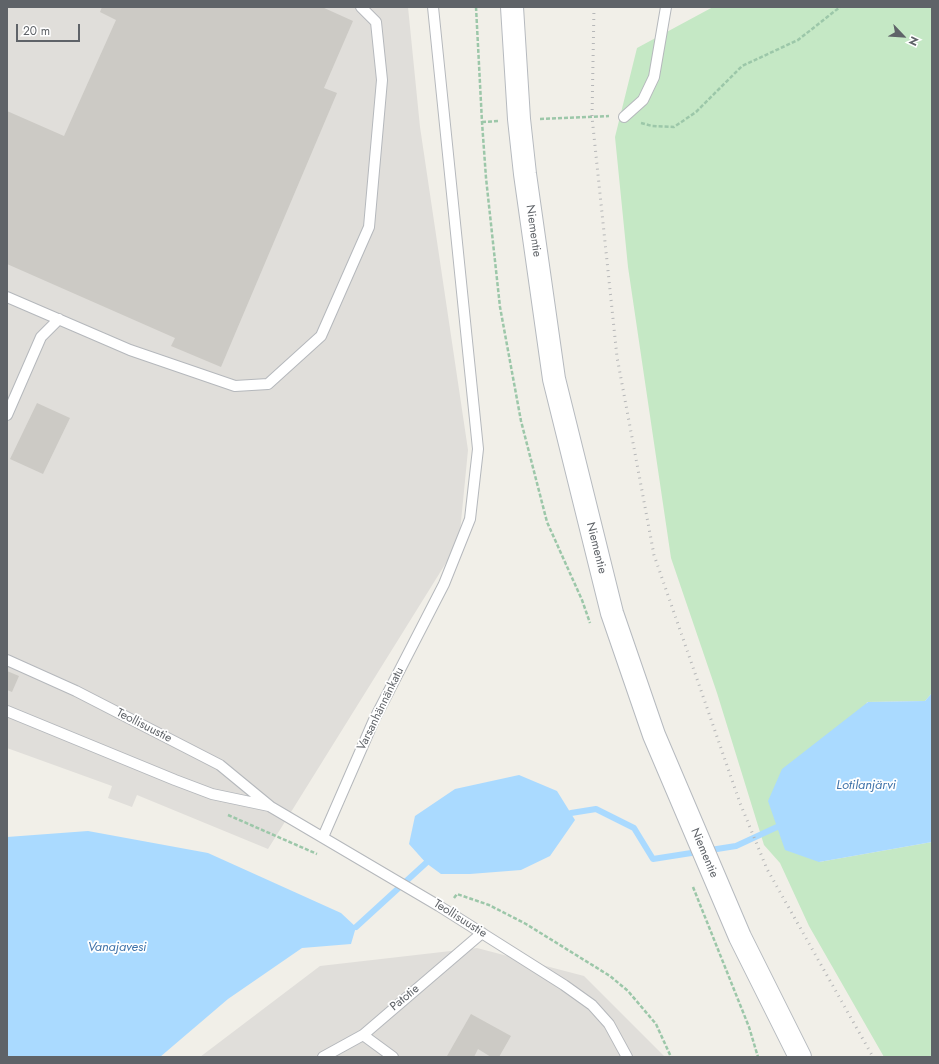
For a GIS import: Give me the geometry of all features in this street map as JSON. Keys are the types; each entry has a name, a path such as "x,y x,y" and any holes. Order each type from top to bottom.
{"main road":[{"name":"Niementie","path":"512,7 519,120 525,174 554,379 612,613 654,736 740,937 800,1057"}],"lane":[{"path":"7,297 130,350 235,386 268,384 321,336 369,227 382,80 376,22 361,7"},
{"name":"Varsanhännänkatu","path":"323,837 374,720 444,584 470,519 478,449 433,7"},
{"path":"624,117 643,100 654,77 666,7"},
{"path":"7,415 41,337 58,319"},
{"name":"Teollisuustie","path":"7,660 76,691 220,765 271,807 442,908 564,985 592,1006 609,1024 627,1057"},
{"name":"Teollisuustie","path":"7,711 212,794 271,807"},
{"name":"Patotie","path":"322,1057 363,1035 384,1015 482,933"},
{"path":"363,1035 393,1057"}],"path":[{"path":"476,7 486,178 500,307 521,421 547,522 582,600 592,627"},
{"path":"482,122 612,116 624,117 652,126 674,128 696,112 742,66 798,40 840,7"},
{"path":"442,908 457,894 489,905 526,924 610,976 628,991 656,1024 671,1057"},
{"path":"718,949 749,1027 758,1057"}],"shaded area":[{"path":"7,7 408,7 420,127 468,450 459,542 268,849 137,795 132,807 108,798 112,786 7,748"},
{"path":"477,948 584,976 665,1057 200,1057 320,966"}],"green space":[{"path":"713,7 932,7 932,693 925,701 867,702 819,862 932,842 932,1057 884,1057 809,926 780,863 764,845 717,693 671,558 628,267 615,137 637,48"}],"water":[{"name":"Lotilanjärvi","path":"932,693 932,842 819,862 785,850 768,801 782,769 868,702 925,701"},
{"path":"519,775 557,791 575,820 550,856 521,870 470,874 441,874 426,863 409,844 415,816 455,789"},
{"name":"Vanajavesi","path":"88,831 208,853 341,913 356,927 351,944 302,948 228,999 160,1057 7,1057 7,837"}],"building":[{"path":"102,7 322,7 353,21 324,88 337,93 221,367 171,346 175,338 7,264 7,111 64,136 116,20 100,12"},
{"path":"37,403 70,418 43,474 10,459"},
{"path":"7,671 19,676 12,692 7,690"},
{"path":"471,1014 511,1036 499,1057 491,1057 478,1049 474,1057 447,1056"}],"waterway":[{"path":"571,813 596,809 634,828 653,859 736,846 777,827"},
{"path":"356,927 426,863"}],"railway":[{"path":"594,7 592,117 617,357 654,555 740,803 767,869 873,1057"}]}
